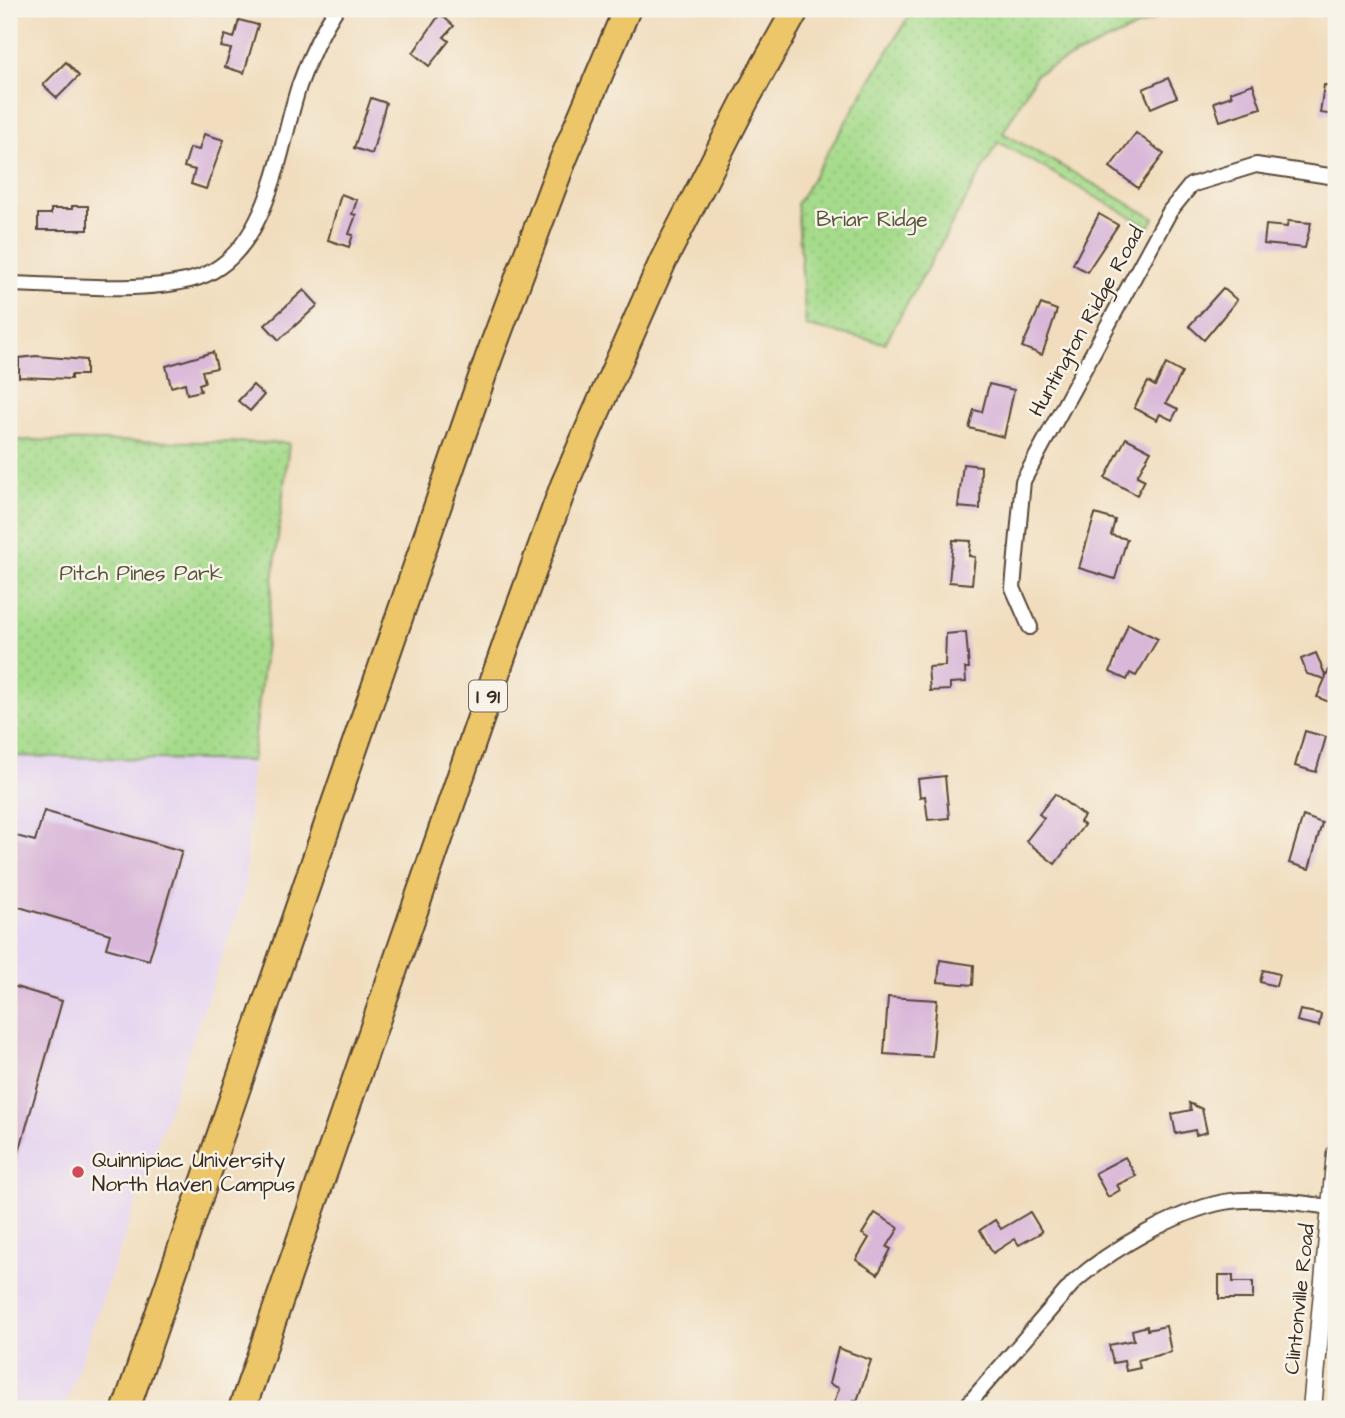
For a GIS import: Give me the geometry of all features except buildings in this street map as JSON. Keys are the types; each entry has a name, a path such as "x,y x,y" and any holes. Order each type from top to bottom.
{"highway":[{"path":"126,1409 505,312 563,160 627,9"},
{"name":"I 91","path":"242,1409 507,642 569,473 663,261 746,99 796,9"}],"street":[{"path":"9,285 151,286 192,280 221,266 240,249 258,221 300,84 322,30 336,9"},
{"name":"Huntington Ridge Road","path":"1030,627 1013,588 1023,481 1170,211 1191,185 1256,165 1336,177"},
{"name":"Clintonville Road","path":"1312,1409 1336,1153"},
{"path":"964,1409 1074,1282 1094,1264 1165,1225 1200,1209 1226,1202 1276,1201 1331,1207"}],"path":[{"path":"9,1212 17,1214"}],"shaded area":[{"name":"Quinnipiac University North Haven Campus","path":"9,755 252,761 245,891 64,1409 9,1409"}],"green space":[{"name":"Briar Ridge","path":"913,9 1176,9 1037,73 1003,133 1154,218 1149,227 998,142 885,343 806,326 797,204"},
{"name":"Pitch Pines Park","path":"9,440 289,443 252,761 9,756"}],"place":[{"name":"Quinnipiac University North Haven Campus","path":"78,1172"}]}
